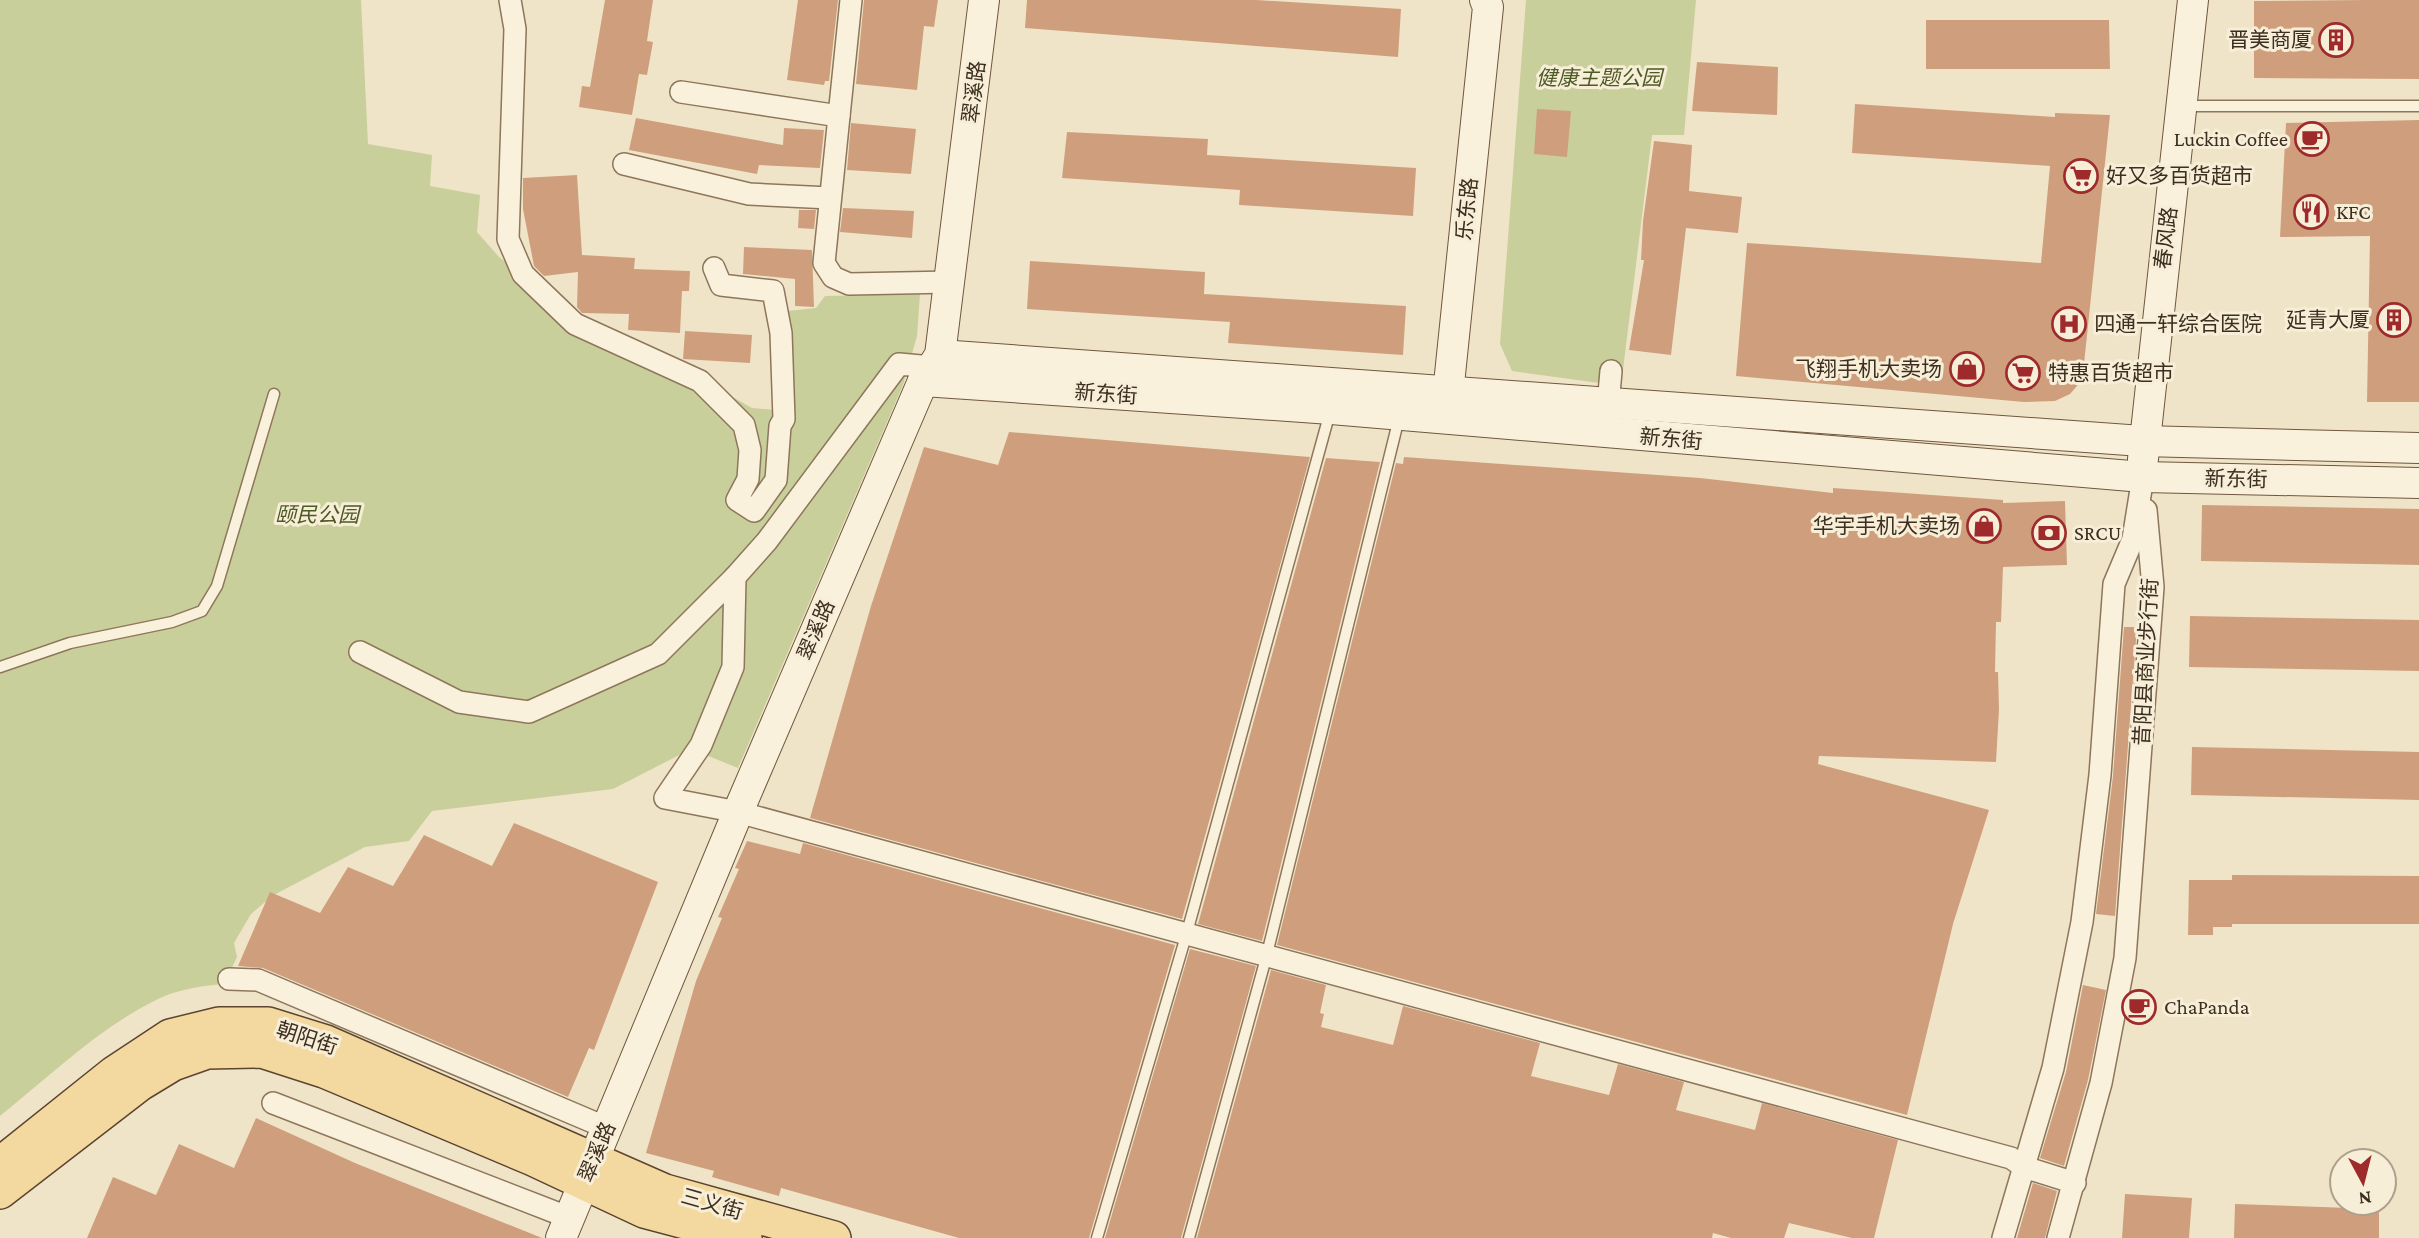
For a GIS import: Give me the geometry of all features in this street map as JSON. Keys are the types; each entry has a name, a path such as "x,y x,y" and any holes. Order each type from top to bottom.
{"main road":[{"name":"翠溪路","path":"566,1228 738,812 932,368 951,282 984,0"},
{"name":"乐东路","path":"1446,406 1488,7 1485,0"},
{"name":"春风路","path":"2143,477 2142,441 2193,0"},
{"name":"新东街","path":"932,368 1446,406 2143,477 2419,483"},
{"name":"新东街","path":"932,368 1400,415 1446,406 1608,405 2142,441 2419,448"},
{"name":"朝阳街","path":"0,1164 114,1073 170,1036 219,1024 268,1024 326,1042 544,1136 588,1173"},
{"name":"朝阳街","path":"0,1192 140,1084 173,1064 207,1052 262,1051 324,1071 533,1160 588,1173"},
{"name":"三义街","path":"588,1173 644,1211 744,1238"},
{"name":"三义街","path":"588,1173 665,1191 834,1238"}],"street":[{"path":"510,0 515,29 508,239 523,274 575,324 700,381 744,425 750,450 748,479 737,500 754,511 776,480 780,426 784,419 781,333 774,291 721,285 714,268"},
{"path":"851,0 824,263 832,277 849,284 951,282"},
{"path":"681,92 839,116"},
{"path":"624,164 749,194 830,198"},
{"path":"360,652 459,702 529,712 658,654 735,577 820,473 899,364 932,368"},
{"path":"1608,405 1611,371"},
{"name":"昔阳县商业步行街","path":"2003,1238 2053,1068 2082,922 2100,775 2114,584 2133,539 2143,477"},
{"name":"昔阳县商业步行街","path":"2058,1238 2101,1083 2125,958 2153,587 2143,477"},
{"path":"735,577 733,667 701,745 665,798 738,812 1266,958 1587,1040 2011,1158 2024,1167 2075,1183"},
{"path":"229,979 258,980 607,1128"},
{"path":"273,1103 566,1228"}],"lane":[{"path":"2181,106 2419,106"},
{"path":"0,667 69,643 172,622 202,611 217,586 274,394"},
{"path":"1097,1238 1186,936 1331,409"},
{"path":"1189,1238 1266,958 1400,415"}],"green space":[{"name":"颐民公园","path":"0,0 361,0 368,144 432,155 430,186 480,195 477,232 499,257 578,318 667,360 752,408 789,411 787,311 816,308 825,296 920,294 917,336 903,385 738,768 691,749 613,789 432,811 409,841 365,847 272,896 251,914 234,943 237,957 224,984 172,993 135,1011 95,1038 0,1116"},
{"name":"健康主题公园","path":"1526,0 1696,0 1684,135 1652,135 1621,386 1512,371 1500,344"}],"building":[{"path":"605,0 653,0 647,41 653,42 647,75 639,74 632,115 579,107 582,86 590,87"},
{"path":"798,0 838,0 829,81 825,81 824,85 787,80"},
{"path":"864,0 938,0 934,27 924,26 917,90 856,84"},
{"path":"1027,0 1256,0 1401,9 1398,57 1025,28"},
{"name":"晋美商厦","path":"2419,0 2419,79 2254,78 2254,1"},
{"path":"1926,20 2109,20 2110,69 1926,69"},
{"path":"1697,62 1778,67 1777,115 1692,111"},
{"path":"1855,104 2055,117 2055,113 2110,115 2084,364 2077,386 2070,394 2055,401 2024,402 1736,376 1747,243 2041,263 2050,166 1852,153"},
{"path":"1537,109 1571,111 1567,157 1534,154"},
{"path":"636,118 783,145 784,128 824,130 820,168 759,165 757,174 629,150"},
{"name":"延青大厦","path":"2419,120 2419,402 2367,402 2370,236 2280,237 2286,123"},
{"path":"851,123 916,129 911,174 847,170"},
{"path":"1067,132 1208,139 1207,155 1416,168 1413,216 1239,205 1240,190 1062,178"},
{"path":"1654,141 1692,145 1689,191 1742,197 1738,233 1686,228 1671,355 1629,350 1644,260 1641,260 1643,221"},
{"path":"577,175 582,255 635,258 634,269 690,271 689,291 682,291 680,333 628,330 629,314 582,313 577,307 578,272 544,276 534,266 523,209 523,178"},
{"path":"843,208 914,211 912,238 840,232"},
{"path":"799,210 816,210 814,229 798,228"},
{"path":"744,247 812,250 814,307 795,306 795,279 743,274"},
{"path":"1030,261 1205,272 1204,294 1406,306 1403,355 1228,343 1230,322 1027,309"},
{"path":"685,331 752,335 750,363 683,359"},
{"path":"1009,432 1310,457 1182,919 810,818 871,606 924,447 998,465"},
{"path":"1404,457 1700,478 1833,493 1833,488 2003,500 2003,503 2065,501 2067,565 2003,567 2001,622 1996,622 1995,672 1998,672 1999,709 1996,762 1819,756 1818,764 1989,810 1953,924 1907,1115 1277,945 1396,463 1403,464"},
{"path":"1326,458 1380,462 1262,941 1198,924"},
{"path":"2202,505 2419,509 2419,565 2201,561"},
{"path":"2190,616 2419,620 2419,671 2189,667"},
{"path":"2124,627 2137,627 2115,916 2096,914 2113,776"},
{"path":"2192,747 2419,752 2419,800 2191,795"},
{"path":"514,823 658,882 594,1050 589,1048 568,1097 263,968 238,966 270,892 320,913 348,867 393,886 424,835 492,866"},
{"path":"747,841 800,854 803,843 1175,945 1089,1238 959,1238 781,1188 779,1196 712,1177 714,1171 646,1153 696,981 722,918 718,917 739,869 735,868"},
{"path":"2232,875 2419,876 2419,924 2232,924 2232,927 2213,927 2213,935 2188,935 2189,880 2232,880"},
{"path":"1190,949 1256,966 1181,1238 1105,1238"},
{"path":"1271,970 1326,985 1320,1013 1324,1014 1321,1027 1393,1045 1403,1006 1540,1043 1531,1076 1609,1095 1618,1064 1684,1082 1676,1110 1755,1130 1762,1103 1898,1140 1874,1238 1852,1238 1789,1223 1784,1238 1731,1238 1713,1233 1712,1238 1197,1238"},
{"path":"2083,985 2106,990 2088,1080 2064,1166 2040,1158 2066,1072"},
{"path":"256,1118 355,1163 542,1238 87,1238 113,1177 156,1195 179,1144 234,1168"},
{"path":"2033,1183 2057,1191 2045,1238 2017,1238"},
{"path":"2125,1194 2192,1198 2189,1238 2122,1238"},
{"path":"2235,1204 2328,1207 2328,1217 2379,1217 2379,1238 2234,1238"}],"place":[{"name":"晋美商厦","path":"2336,40"},
{"name":"Luckin Coffee","path":"2312,139"},
{"name":"好又多百货超市","path":"2081,176"},
{"name":"KFC","path":"2311,212"},
{"name":"延青大厦","path":"2394,320"},
{"name":"四通一轩综合医院","path":"2069,324"},
{"name":"飞翔手机大卖场","path":"1967,369"},
{"name":"特惠百货超市","path":"2023,373"},
{"name":"华宇手机大卖场","path":"1984,526"},
{"name":"SRCU","path":"2049,533"},
{"name":"ChaPanda","path":"2139,1007"}]}
